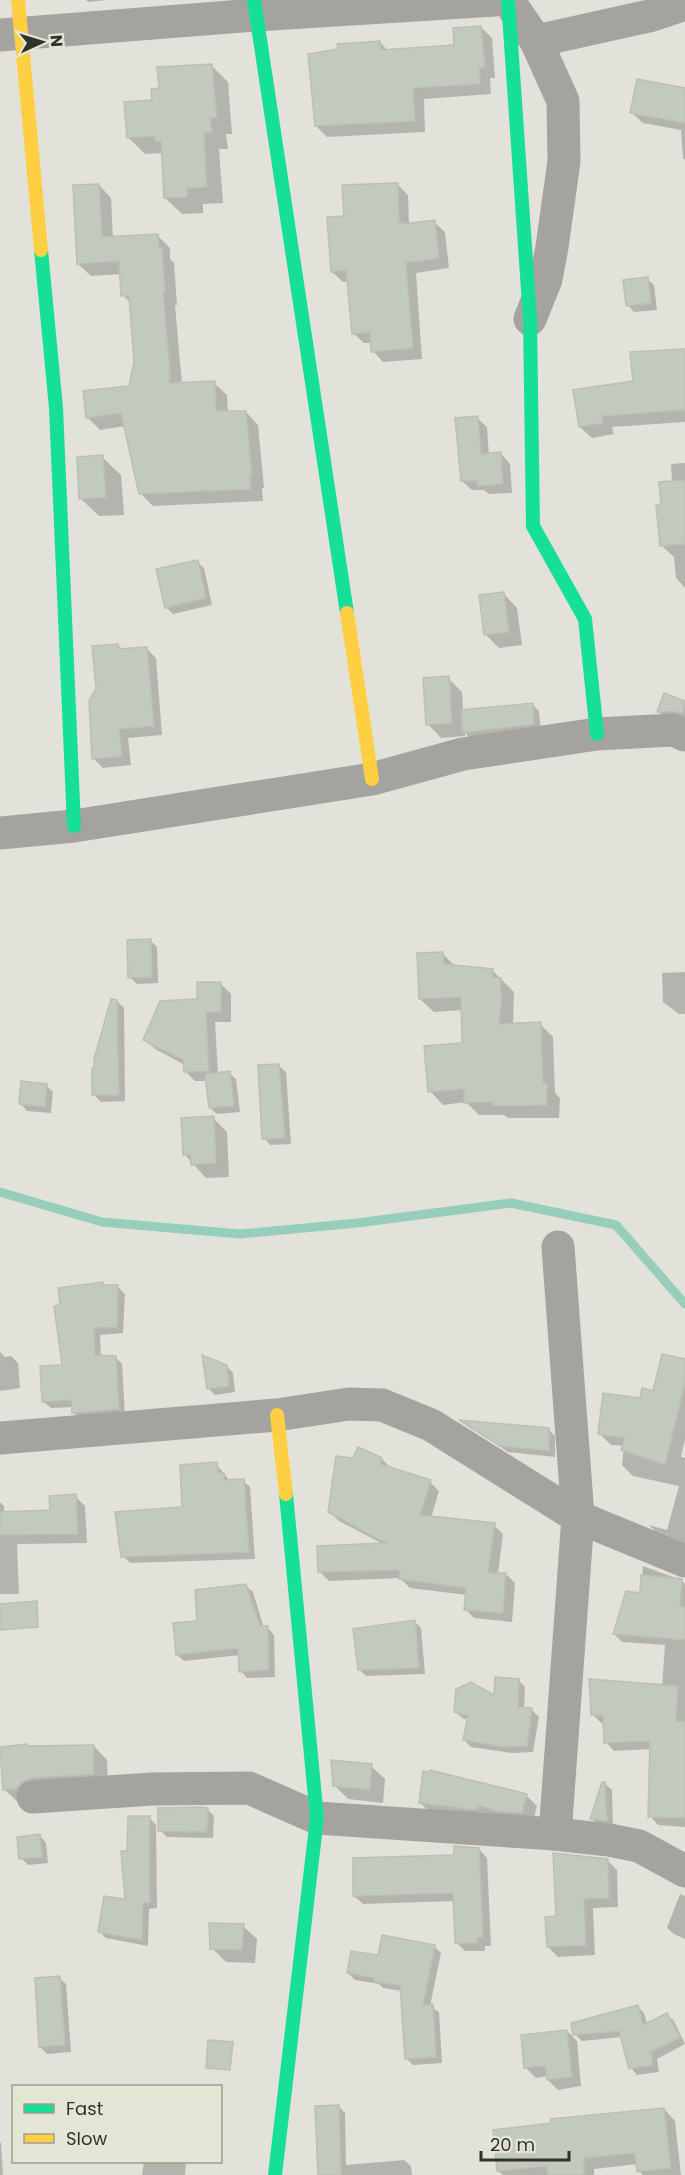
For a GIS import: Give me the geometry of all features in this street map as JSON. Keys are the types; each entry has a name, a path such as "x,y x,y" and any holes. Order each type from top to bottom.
{"street":[{"path":"18,0 10,34 56,408 74,826"},
{"path":"10,34 254,8 495,0"},
{"path":"508,0 536,42 563,101 564,161 546,279 530,319"},
{"path":"508,0 530,319 533,526 585,619 597,734"},
{"path":"536,42 649,16 685,4"},
{"path":"254,8 372,779"},
{"path":"0,833 74,826 372,779 463,754 597,734 673,730 685,735"},
{"path":"555,1834 578,1517 558,1247"},
{"path":"0,1438 277,1415 349,1404 382,1405 431,1425 578,1517 685,1561"},
{"path":"275,2175 317,1818 292,1545 277,1415"},
{"path":"33,1797 152,1789 249,1788 317,1818 555,1834 609,1840 639,1846 685,1871"}],"building":[{"path":"481,26 485,67 479,68 480,84 413,88 415,121 315,126 308,54 338,49 337,44 380,41 381,50 454,45 453,28"},
{"path":"212,64 217,118 210,118 212,132 204,133 207,187 187,188 187,197 164,198 161,141 155,142 155,136 127,138 124,102 152,100 151,89 159,88 157,67"},
{"path":"637,79 685,88 685,123 630,113"},
{"path":"398,183 399,222 402,224 435,220 439,258 406,263 413,348 371,352 370,332 352,334 346,270 331,272 327,217 344,216 342,185"},
{"path":"99,184 102,237 158,234 159,249 162,248 169,383 215,381 216,411 246,411 252,476 250,476 251,489 139,494 121,413 86,418 83,391 129,386 134,362 129,295 121,296 119,261 77,264 73,185"},
{"path":"648,277 651,303 626,306 623,280"},
{"path":"685,349 685,410 602,416 603,423 579,427 573,390 633,381 630,352"},
{"path":"478,416 481,454 501,452 503,484 478,486 477,481 461,481 455,418"},
{"path":"103,455 106,497 79,499 77,457"},
{"path":"685,480 685,544 660,546 656,505 661,505 659,482"},
{"path":"198,560 206,598 165,608 156,569"},
{"path":"504,592 509,632 484,635 479,595"},
{"path":"118,644 119,649 147,647 154,726 119,729 122,756 92,759 89,701 96,688 92,646"},
{"path":"449,676 452,723 426,725 423,678"},
{"path":"664,693 685,701 682,713 657,712"},
{"path":"533,703 534,724 463,733 461,710"},
{"path":"151,939 152,977 128,978 127,940"},
{"path":"443,952 444,964 493,969 492,977 501,978 499,1024 541,1022 543,1083 547,1083 547,1105 493,1106 493,1102 464,1103 464,1089 428,1092 424,1046 462,1043 461,997 419,999 417,953"},
{"path":"197,982 221,982 221,1012 206,1012 209,1071 184,1072 183,1060 143,1040 160,1001 197,999"},
{"path":"111,999 117,1000 119,1095 92,1095 92,1068 94,1068 94,1059"},
{"path":"279,1064 285,1138 262,1139 258,1065"},
{"path":"230,1071 234,1106 209,1108 205,1074"},
{"path":"21,1081 47,1084 45,1107 19,1104"},
{"path":"214,1116 216,1163 191,1165 191,1154 183,1155 181,1118"},
{"path":"103,1282 103,1285 118,1285 117,1327 94,1328 95,1355 116,1356 119,1409 72,1413 71,1400 42,1402 40,1366 62,1365 54,1306 60,1305 58,1288"},
{"path":"662,1354 685,1359 685,1383 665,1465 621,1450 625,1438 598,1434 603,1393 640,1398 642,1388 653,1391"},
{"path":"202,1355 227,1365 229,1386 207,1389"},
{"path":"459,1420 549,1428 549,1451 500,1446"},
{"path":"358,1447 382,1458 380,1464 431,1480 420,1515 495,1523 488,1573 506,1573 503,1613 464,1610 466,1588 399,1579 400,1570 318,1572 317,1546 386,1543 328,1512 336,1456 353,1458"},
{"path":"217,1462 218,1473 224,1473 224,1480 244,1479 249,1552 121,1557 115,1512 182,1507 180,1465"},
{"path":"76,1494 78,1534 0,1535 0,1512 50,1510 49,1496"},
{"path":"641,1575 682,1579 680,1606 685,1607 685,1640 613,1634 626,1591 640,1593"},
{"path":"246,1584 260,1626 268,1626 269,1670 239,1672 238,1648 176,1655 173,1623 197,1621 195,1590"},
{"path":"37,1601 38,1627 0,1630 0,1604"},
{"path":"415,1620 419,1668 358,1670 353,1629"},
{"path":"495,1677 519,1679 518,1707 532,1708 527,1746 504,1747 463,1740 468,1716 454,1712 456,1689 471,1682 494,1695"},
{"path":"589,1679 678,1686 676,1721 685,1722 685,1818 648,1817 650,1741 604,1743 603,1715 591,1715"},
{"path":"27,1744 27,1746 94,1745 94,1774 32,1778 22,1782 16,1789 3,1790 0,1747"},
{"path":"331,1760 372,1764 370,1790 333,1786"},
{"path":"430,1770 527,1794 522,1813 496,1811 477,1805 478,1810 419,1803 423,1771 429,1772"},
{"path":"602,1782 605,1782 607,1821 590,1819"},
{"path":"158,1808 208,1808 207,1832 158,1831"},
{"path":"128,1816 150,1816 150,1902 143,1903 142,1940 98,1932 104,1896 125,1899 121,1851 127,1851"},
{"path":"40,1834 42,1857 19,1859 17,1837"},
{"path":"454,1846 479,1848 483,1938 477,1938 477,1943 455,1943 453,1893 353,1896 353,1858 454,1855"},
{"path":"553,1853 608,1859 609,1898 584,1899 586,1945 547,1947 545,1917 556,1916"},
{"path":"209,1923 244,1924 242,1950 210,1949"},
{"path":"382,1935 435,1945 423,2005 433,2004 436,2057 405,2059 400,1985 374,1982 375,1978 347,1973 351,1951 378,1955"},
{"path":"60,1976 65,2045 39,2047 35,1978"},
{"path":"638,2005 643,2025 667,2013 680,2037 651,2052 653,2065 629,2069 619,2031 573,2035 571,2023"},
{"path":"567,2030 572,2077 547,2080 545,2066 524,2068 521,2035"},
{"path":"208,2040 233,2042 230,2070 206,2068"},
{"path":"339,2105 341,2175 318,2175 315,2106"},
{"path":"664,2108 671,2168 637,2172 635,2153 584,2158 584,2175 548,2175 547,2166 497,2171 493,2130 551,2123 551,2119"}],"waterway":[{"path":"0,1192 102,1222 240,1234 357,1223 511,1203 616,1225 685,1304"}],"traffic: fast":[{"path":"254,0 347,613"},
{"path":"508,0 530,319 533,526 585,619 597,734"},
{"path":"41,250 56,408 74,826"},
{"path":"275,2175 317,1818 286,1494"}],"traffic: slow":[{"path":"18,0 41,250"},
{"path":"347,613 372,779"},
{"path":"277,1415 286,1494"}]}
